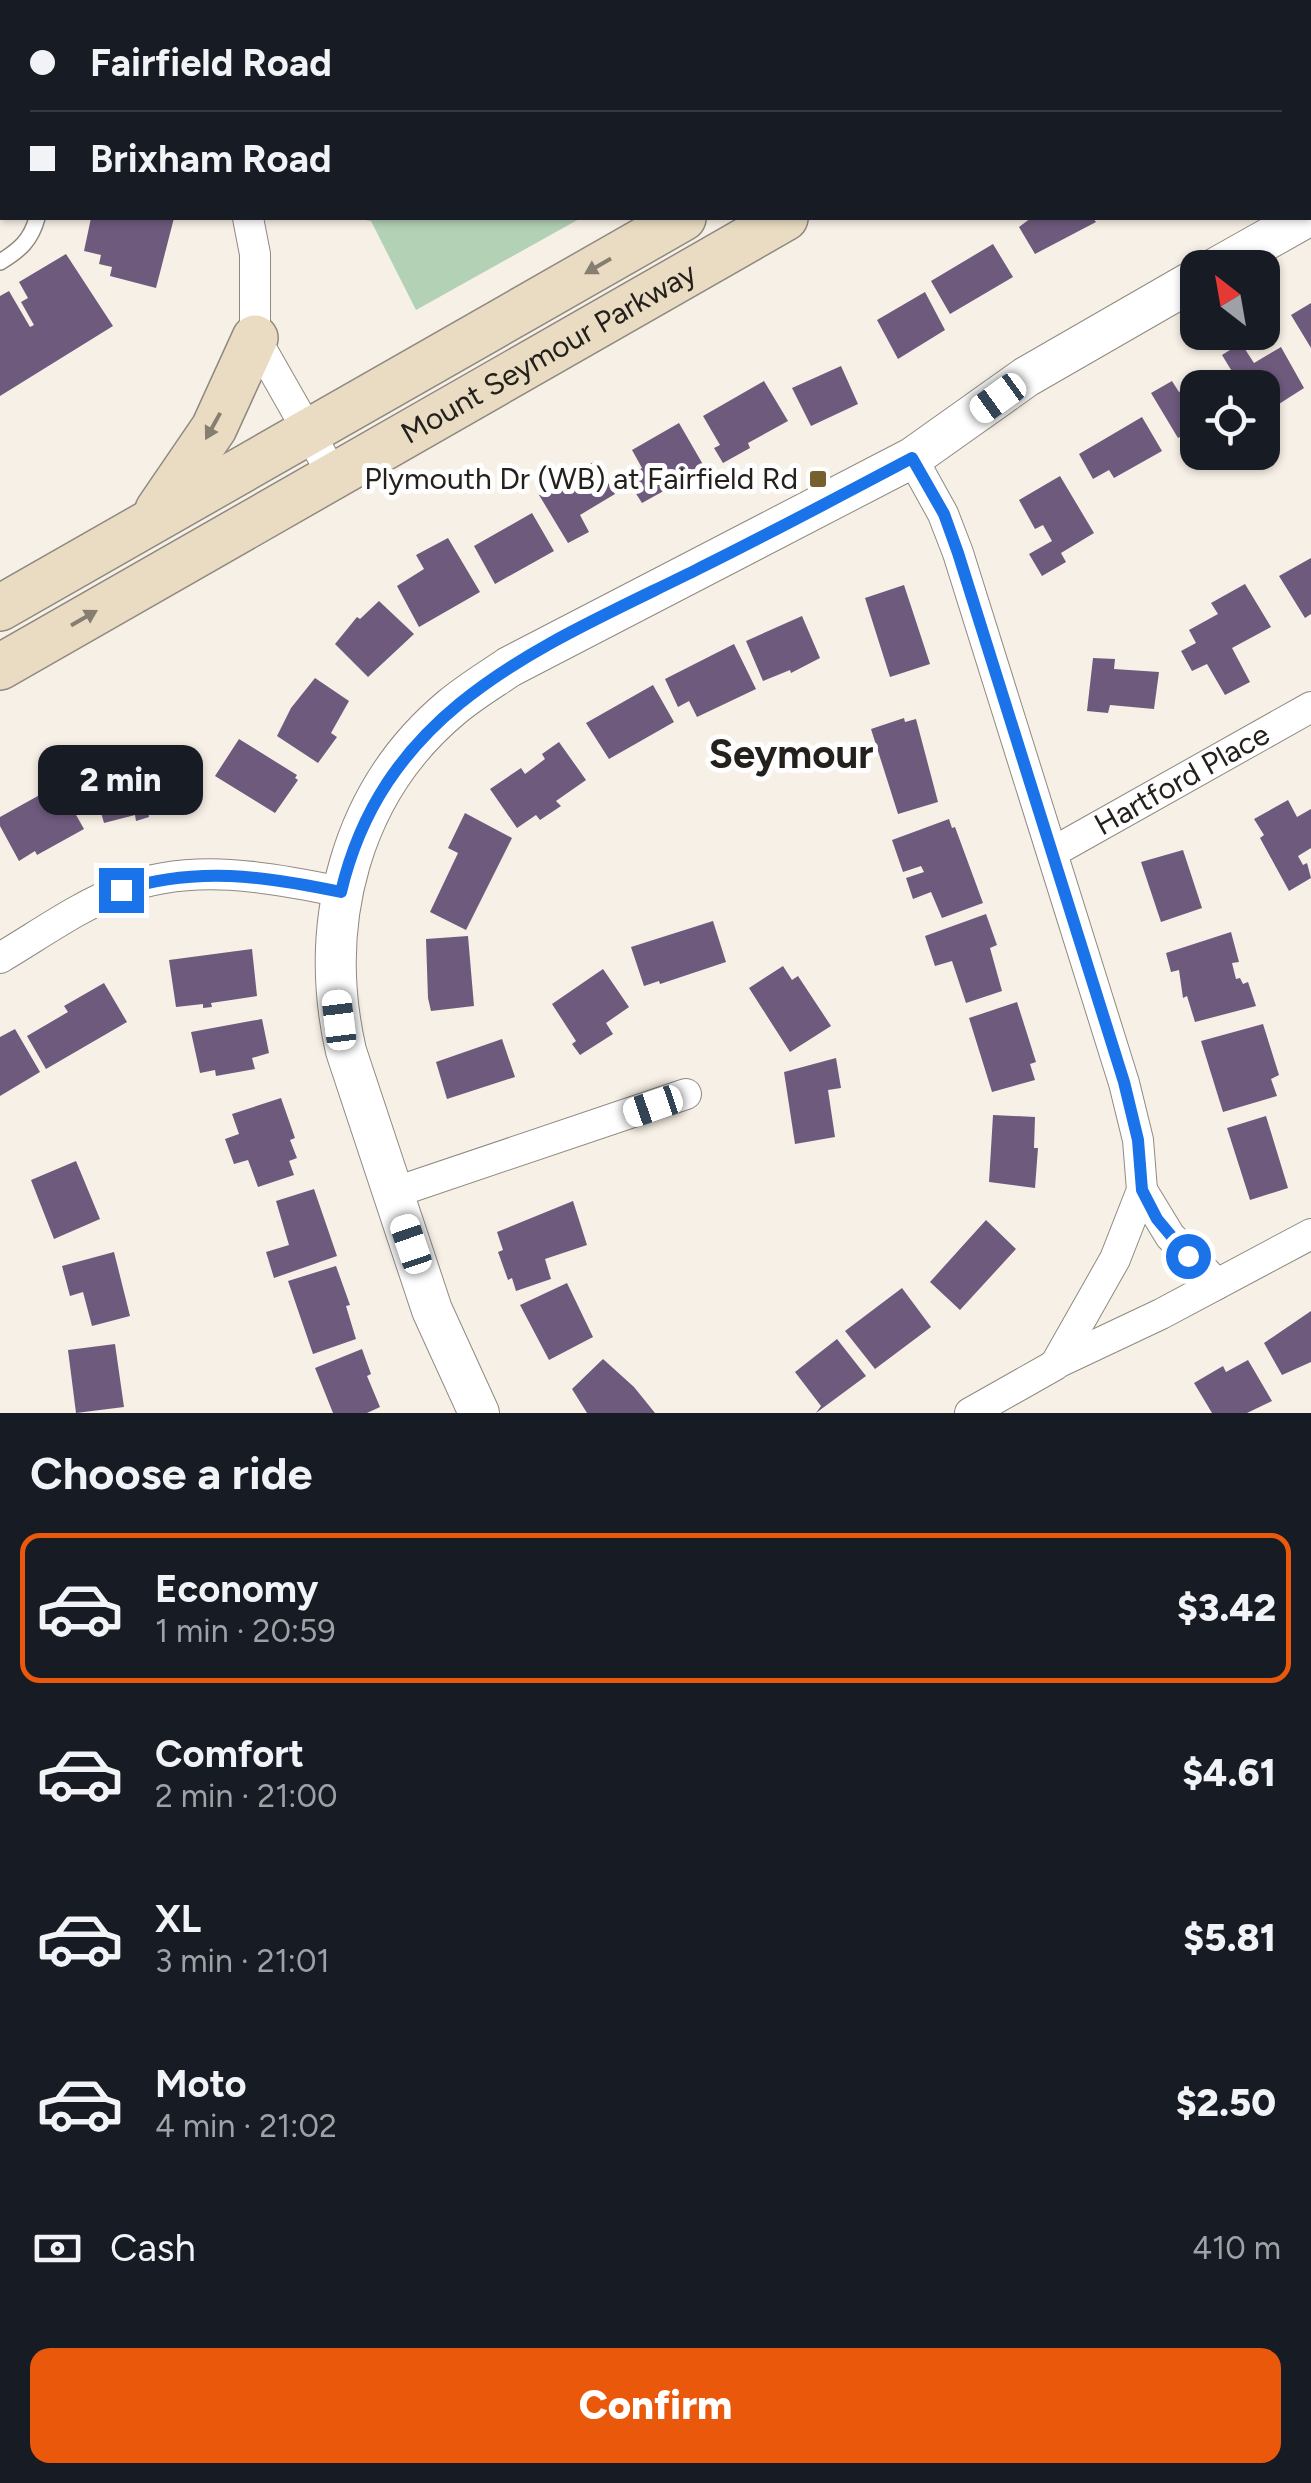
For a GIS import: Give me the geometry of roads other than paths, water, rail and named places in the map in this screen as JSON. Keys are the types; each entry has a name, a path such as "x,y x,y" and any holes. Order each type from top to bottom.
{"main road":[{"name":"Mount Seymour Parkway","path":"0,608 679,220"},
{"name":"Mount Seymour Parkway","path":"0,667 780,220"},
{"path":"152,518 214,428 255,338"}],"street":[{"path":"248,220 254,254 255,338 333,475"},
{"path":"1247,250 1299,220"},
{"path":"479,1413 432,1310 339,1020 334,962 341,892 358,836 385,783 417,742 452,707 509,666 912,458 1026,378 1180,288"},
{"path":"912,458 948,527 1053,852 1138,1140 1142,1190 1115,1259 1055,1364"},
{"name":"Hartford Place","path":"1053,852 1311,707"},
{"path":"0,958 96,902 155,879 220,874 341,892"},
{"path":"393,1193 686,1094"},
{"path":"1142,1190 1170,1236 1217,1284"},
{"path":"970,1413 1055,1364 1311,1234"}],"lane":[{"path":"0,262 32,236 36,220"}],"place":[{"name":"Plymouth Dr (WB) at Fairfield Rd","path":"818,479"}],"district":[{"name":"Seymour","path":"791,754"}]}
